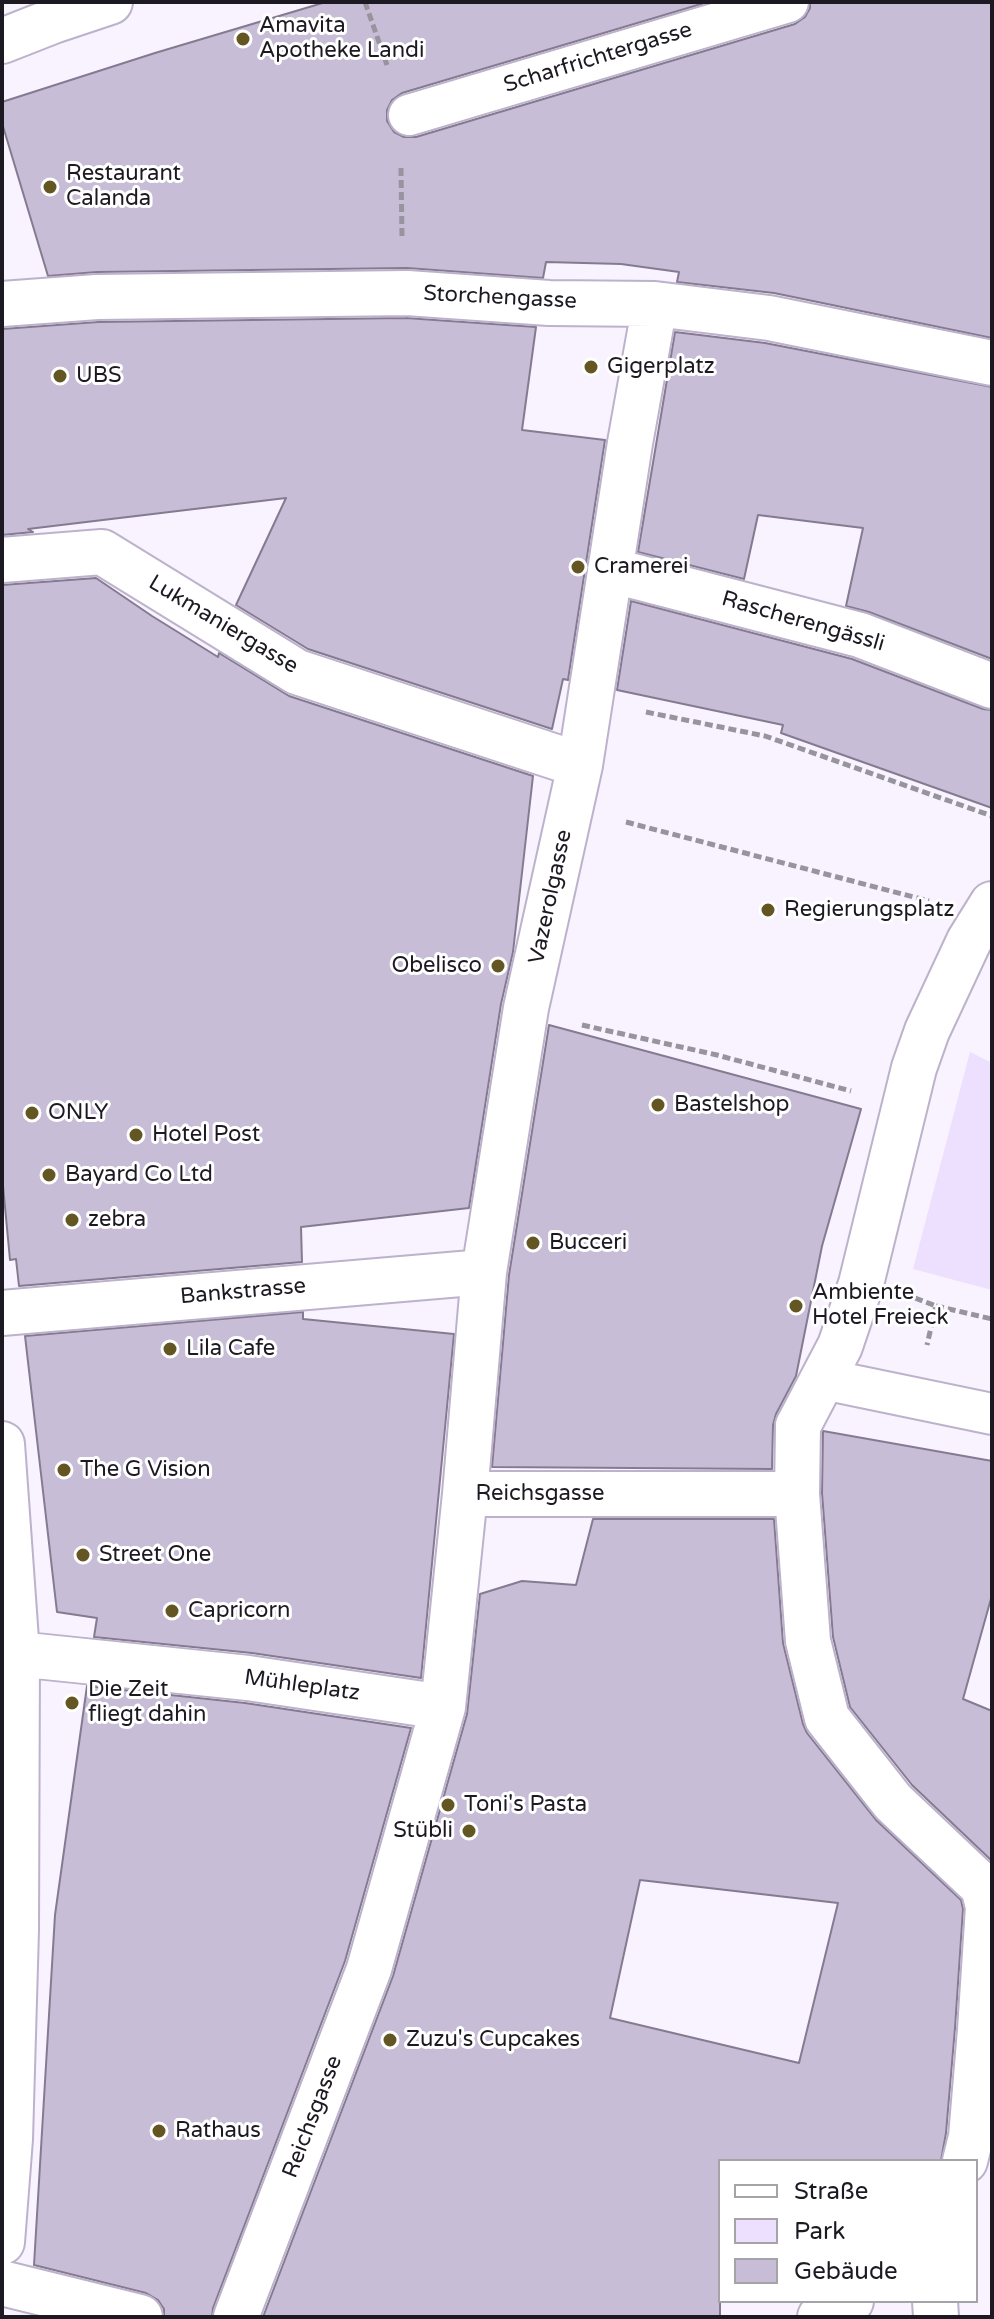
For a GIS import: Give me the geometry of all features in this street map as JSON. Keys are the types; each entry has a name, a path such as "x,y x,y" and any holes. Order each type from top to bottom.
{"street":[{"path":"2,41 110,2"},
{"name":"Storchengasse","path":"2,304 97,297 407,293 549,303 655,304 769,318 992,363"},
{"name":"Vazerolgasse","path":"465,1494 484,1272 526,1012 580,765 655,304"},
{"name":"Lukmaniergasse","path":"2,560 102,552 297,672 580,765"},
{"name":"Rascherengässli","path":"610,570 860,635 992,686"},
{"path":"976,2145 988,1878 893,1802 827,1718 808,1641 797,1494 798,1426 840,1346 861,1284 908,1090 927,1031 969,941 992,904"},
{"name":"Bankstrasse","path":"2,1313 484,1272"},
{"path":"2,1444 17,1654 9,1928 10,2139 2,2242"},
{"name":"Reichsgasse","path":"236,2317 369,1969 443,1707 465,1494 797,1494"},
{"name":"Mühleplatz","path":"17,1654 248,1678 443,1707"},
{"path":"2,2283 140,2317"},
{"path":"820,2317 847,2303"}],"lane":[{"name":"Scharfrichtergasse","path":"409,115 788,2"},
{"path":"823,1379 992,1414"}],"path":[{"path":"590,700 765,736 992,816"},
{"path":"571,807 930,902"},
{"path":"526,1012 717,1055 858,1093"},
{"path":"909,1295 936,1306 992,1319"},
{"path":"924,1357 936,1306"}],"green space":[{"path":"970,1052 992,1063 992,1290 913,1269"}],"building":[{"path":"326,2 708,2 402,93 392,100 387,110 387,121 394,132 404,137 416,137 795,24 805,17 810,2 992,2 992,338 774,293 677,282 679,272 621,264 546,262 543,278 407,268 97,272 48,276 2,123 2,102"},
{"path":"406,318 536,327 522,430 605,440 568,680 563,679 552,729 308,649 236,605 286,498 28,529 33,532 2,535 2,329 98,322"},
{"path":"675,332 765,343 992,387 992,659 846,606 863,528 758,515 744,579 638,552"},
{"path":"96,578 218,657 219,653 289,696 533,776 513,952 501,1004 469,1208 301,1227 302,1262 19,1286 16,1259 10,1260 2,1175 2,585"},
{"path":"631,601 852,659 992,710 992,808 781,733 783,725 617,690"},
{"path":"549,1025 861,1109 822,1246 796,1376 773,1425 772,1469 492,1467 509,1275"},
{"path":"303,1312 303,1319 454,1334 421,1678 252,1653 94,1637 97,1618 57,1612 25,1336"},
{"path":"823,1431 992,1461 992,1595 963,1699 992,1711 992,1861 912,1785 850,1707 833,1637 822,1493"},
{"path":"593,1519 774,1519 783,1643 807,1733 876,1820 961,1900 963,1909 955,2028 941,2159 718,2159 720,2317 263,2317 393,1976 467,1714 480,1594 522,1581 576,1585","holes":["640,1880 838,1903 799,2063 610,2018"]},
{"path":"87,1686 245,1703 411,1728 345,1961 212,2317 164,2317 164,2309 158,2300 146,2293 34,2265 55,1915"}],"place":[{"name":"Amavita Apotheke Landi","path":"243,39"},
{"name":"Restaurant Calanda","path":"50,187"},
{"name":"Gigerplatz","path":"591,367"},
{"name":"UBS","path":"60,376"},
{"name":"Cramerei","path":"578,567"},
{"name":"Regierungsplatz","path":"768,910"},
{"name":"Obelisco","path":"498,966"},
{"name":"Bastelshop","path":"658,1105"},
{"name":"ONLY","path":"32,1113"},
{"name":"Hotel Post","path":"136,1135"},
{"name":"Bayard Co Ltd","path":"49,1175"},
{"name":"zebra","path":"72,1220"},
{"name":"Bucceri","path":"533,1243"},
{"name":"Ambiente Hotel Freieck","path":"796,1306"},
{"name":"Lila Cafe","path":"170,1349"},
{"name":"The G Vision","path":"64,1470"},
{"name":"Street One","path":"83,1555"},
{"name":"Capricorn","path":"172,1611"},
{"name":"Die Zeit fliegt dahin","path":"72,1703"},
{"name":"Toni's Pasta","path":"448,1805"},
{"name":"Stübli","path":"469,1831"},
{"name":"Zuzu's Cupcakes","path":"390,2040"},
{"name":"Rathaus","path":"159,2131"}]}
